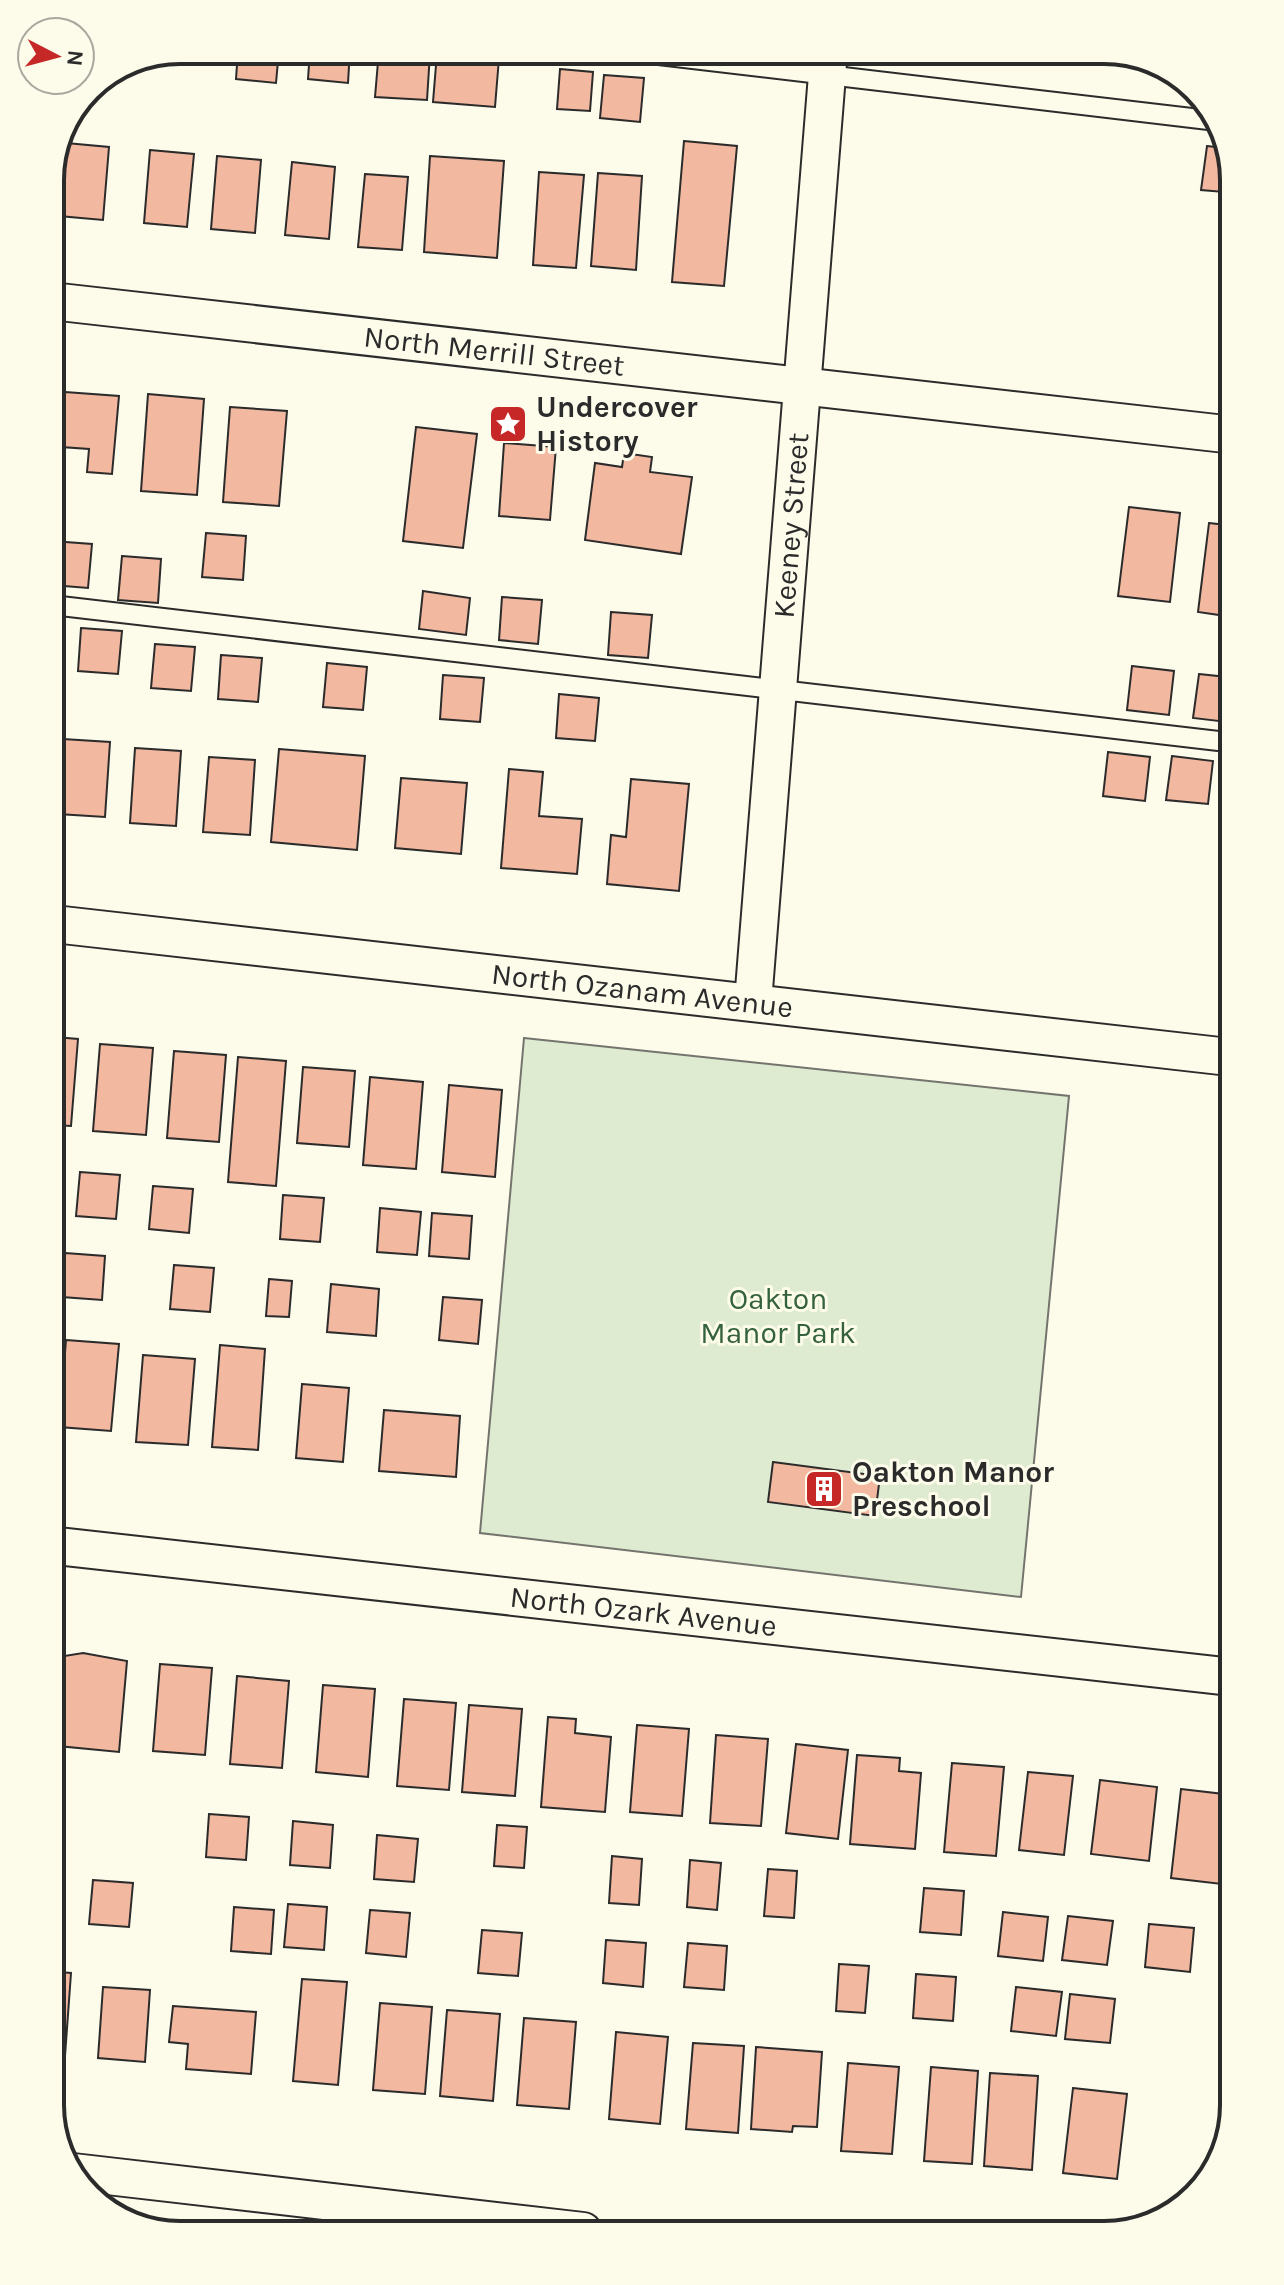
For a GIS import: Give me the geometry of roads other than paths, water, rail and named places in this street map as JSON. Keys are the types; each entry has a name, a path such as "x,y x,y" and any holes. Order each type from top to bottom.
{"street":[{"name":"Keeney Street","path":"753,1002 828,64"},
{"name":"North Merrill Street","path":"64,302 1220,433"},
{"name":"North Ozanam Avenue","path":"64,925 1220,1056"},
{"name":"North Ozark Avenue","path":"64,1547 1220,1676"},
{"path":"87,2174 497,2221"}],"lane":[{"path":"835,64 1203,119"},
{"path":"64,606 1220,741"}],"place":[{"name":"Undercover History","path":"508,424"},
{"name":"Oakton Manor Preschool","path":"824,1489"}],"park label":[{"name":"Oakton Manor Park","path":"778,1316"}]}
